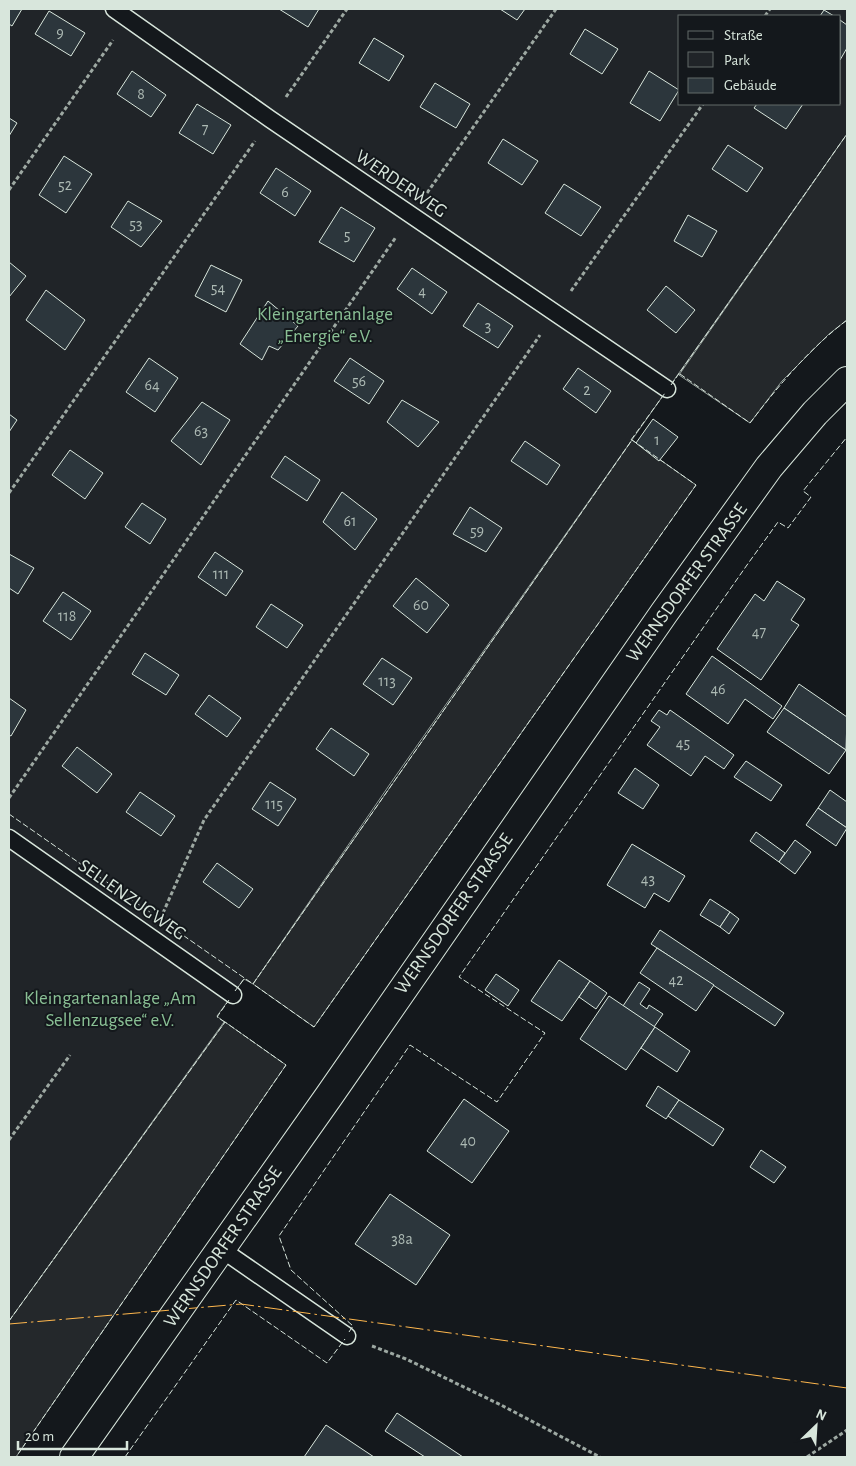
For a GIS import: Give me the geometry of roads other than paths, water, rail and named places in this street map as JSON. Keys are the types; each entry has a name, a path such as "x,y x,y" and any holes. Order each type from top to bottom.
{"main road":[{"name":"WERNSDORFER STRASSE","path":"74,1457 222,1250 664,613 769,468 816,413 847,382"}],"lane":[{"name":"WERDERWEG","path":"114,9 411,216 668,389"},
{"name":"SELLENZUGWEG","path":"9,838 233,995"},
{"path":"222,1250 347,1336"}],"park label":[{"name":"Kleingartenanlage „Energie“ e.V.","path":"325,325"},
{"name":"Kleingartenanlage „Am Sellenzugsee“ e.V.","path":"110,1009"}]}
